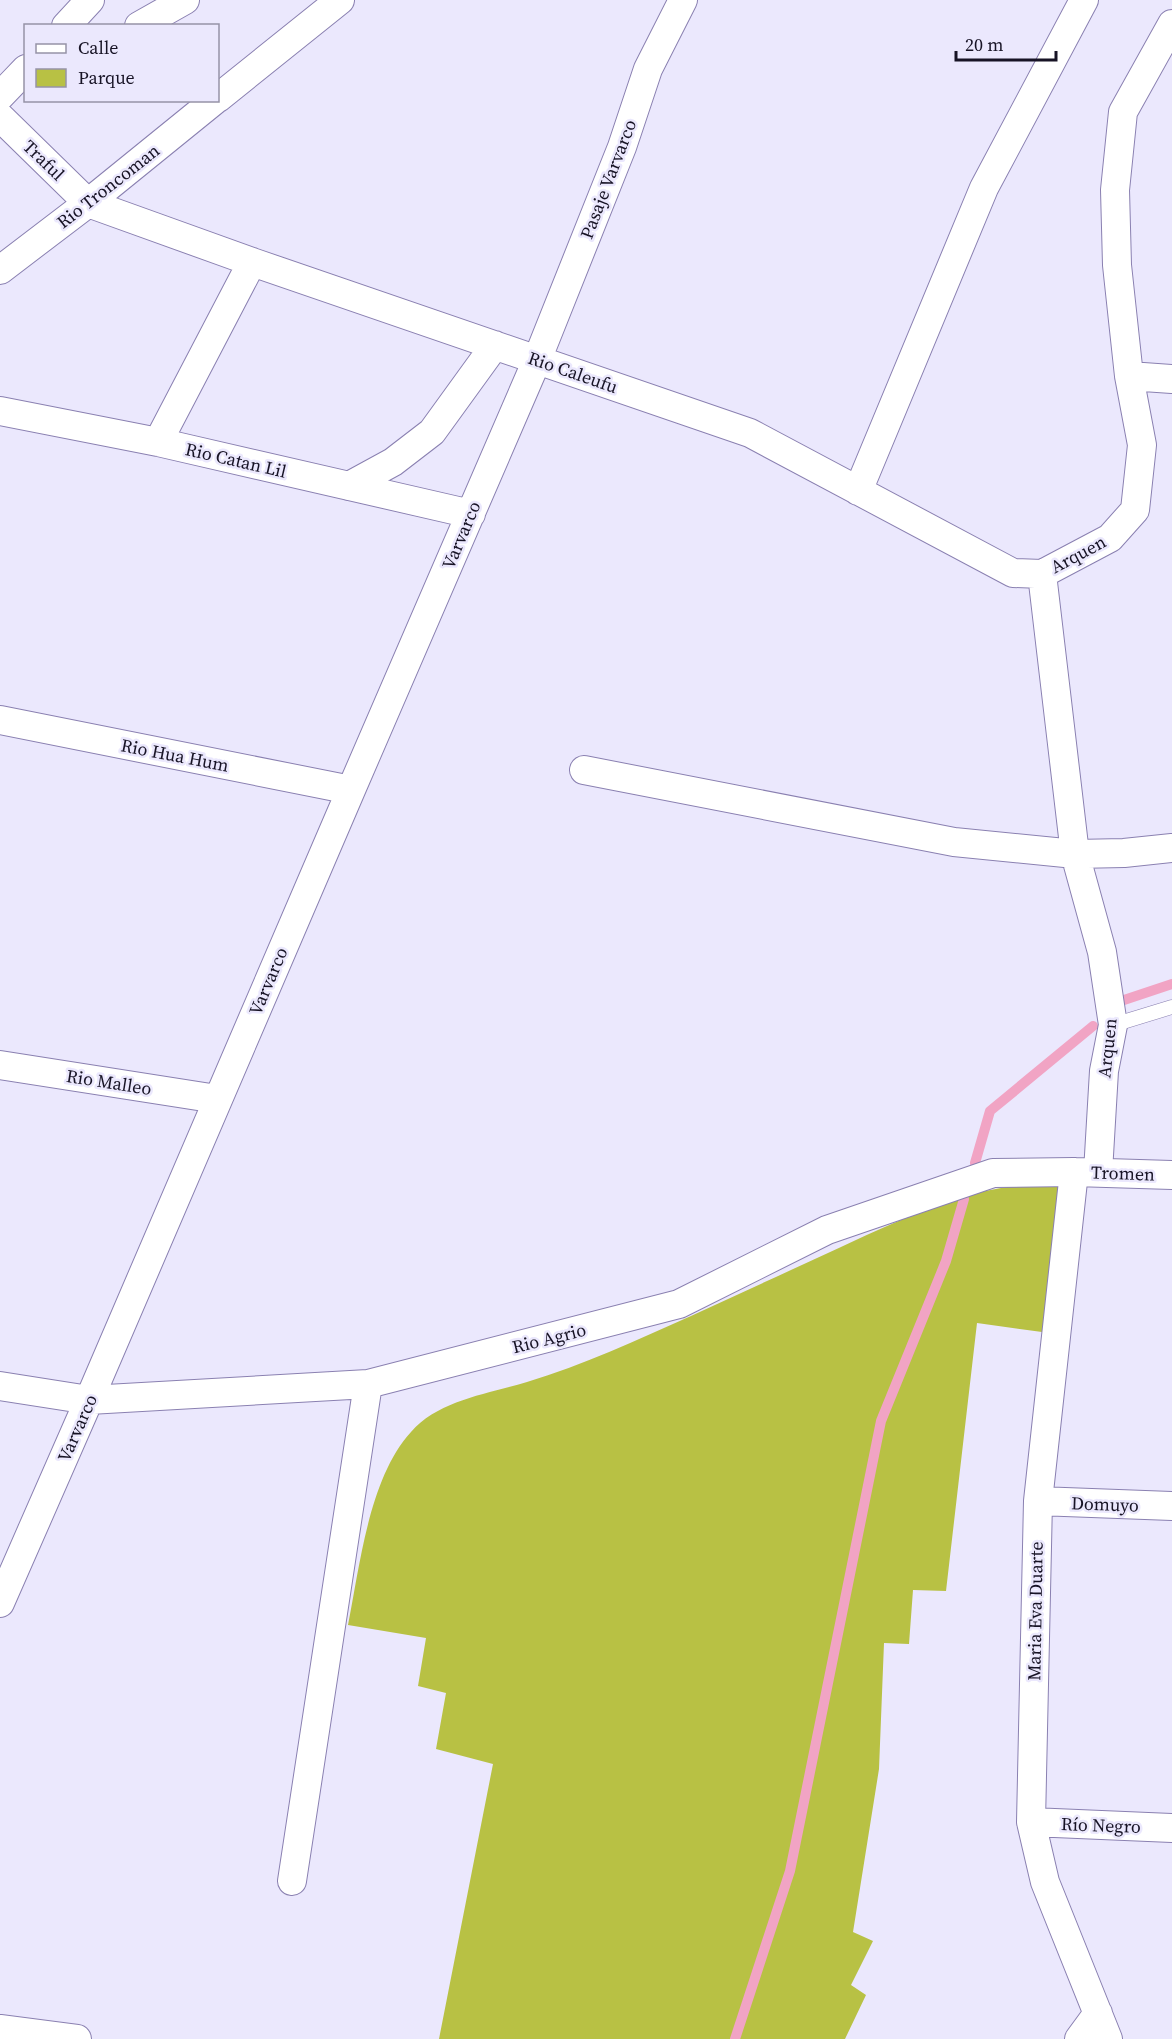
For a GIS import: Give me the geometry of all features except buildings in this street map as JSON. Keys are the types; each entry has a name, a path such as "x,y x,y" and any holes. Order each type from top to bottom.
{"street":[{"path":"68,24 90,0"},
{"path":"143,24 185,0"},
{"name":"Rio Troncoman","path":"219,97 340,0"},
{"name":"Pasaje Varvarco","path":"537,360 622,147 648,69 683,0"},
{"path":"858,491 984,189 1084,0"},
{"name":"Arquen","path":"1086,1172 1113,1025 1102,952 1075,854 1042,574 1110,538 1135,510 1142,445 1129,376 1117,265 1114,190 1123,112 1172,24"},
{"path":"0,96 24,71"},
{"path":"0,102 24,89"},
{"name":"Rio Troncoman","path":"0,270 88,203 212,102"},
{"name":"Traful","path":"0,117 88,203"},
{"name":"Rio Caleufu","path":"88,203 252,262 750,433 1013,573 1042,574"},
{"path":"158,442 252,262"},
{"path":"349,486 393,462 432,432 495,345"},
{"name":"Varvarco","path":"0,1603 537,360"},
{"path":"1129,376 1172,379"},
{"name":"Rio Catan Lil","path":"0,411 158,442 471,514"},
{"name":"Rio Hua Hum","path":"0,720 351,790"},
{"path":"584,770 954,842 1075,854 1124,853 1172,848"},
{"name":"Rio Malleo","path":"0,1065 217,1100"},
{"name":"Tromen","path":"1086,1172 1172,1175"},
{"name":"Rio Agrio","path":"0,1386 89,1400 368,1384 679,1304 827,1230 993,1173 1086,1172"},
{"name":"Maria Eva Duarte","path":"1086,1172 1038,1502 1031,1822 1045,1882 1108,2039"},
{"path":"291,1881 368,1384"},
{"name":"Domuyo","path":"1038,1502 1172,1506"},
{"name":"Río Negro","path":"1031,1822 1172,1828"},
{"path":"1079,2039 1098,2013"},
{"path":"0,2029 78,2039"}],"lane":[{"path":"1113,1025 1172,1007"}],"green space":[{"path":"1062,1180 1042,1332 977,1323 946,1591 913,1590 909,1644 884,1643 879,1769 853,1932 873,1941 851,1985 866,1995 845,2039 439,2039 493,1764 436,1749 446,1693 418,1686 426,1638 348,1625 368,1523 385,1473 397,1451 422,1421 450,1405 527,1382 610,1352 919,1212 974,1193"}],"waterway":[{"path":"1124,1000 1172,984"},
{"path":"975,1163 990,1111 1093,1026"},
{"path":"735,2039 790,1871 881,1421 946,1261 964,1199"}]}
